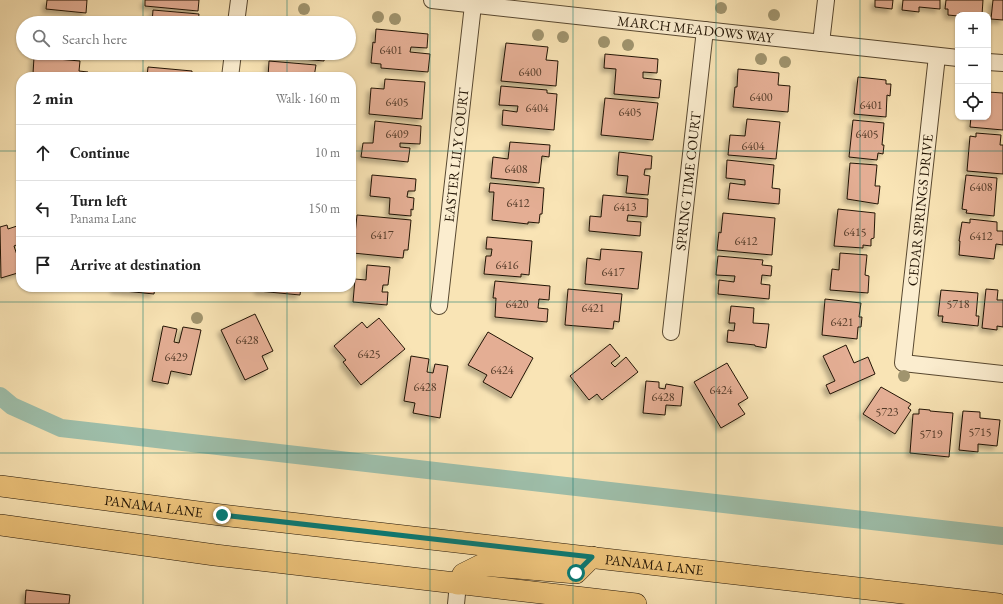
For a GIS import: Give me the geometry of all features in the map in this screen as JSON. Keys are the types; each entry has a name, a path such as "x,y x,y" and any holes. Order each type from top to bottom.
{"main road":[{"name":"PANAMA LANE","path":"0,486 222,515 998,604"},
{"path":"0,525 215,556 636,604"},
{"path":"458,584 463,574 481,565 576,573 592,557"}],"street":[{"path":"237,16 239,0"},
{"name":"MARCH MEADOWS WAY","path":"432,0 955,58"},
{"path":"821,43 826,0"},
{"name":"EASTER LILY COURT","path":"439,306 473,4"},
{"name":"SPRING TIME COURT","path":"671,332 705,30"},
{"name":"CEDAR SPRINGS DRIVE","path":"937,56 903,363 1003,374"},
{"path":"231,72 232,60"},
{"path":"991,62 1003,64"},
{"path":"456,604 458,584"}],"building":[{"path":"47,0 87,0 86,13 46,9"},
{"path":"145,0 199,0 198,11 145,6"},
{"path":"875,0 893,0 892,9 875,7"},
{"path":"903,0 940,0 940,9 919,7 919,12 902,10"},
{"path":"946,0 983,0 982,12 955,12 955,16 948,15 948,9 945,9"},
{"path":"993,0 1003,0 1003,20 991,19"},
{"path":"153,10 199,14 199,16 153,16"},
{"path":"376,29 428,34 427,48 411,47 410,52 430,54 428,72 381,68 381,64 371,63"},
{"path":"506,43 548,47 546,60 558,61 556,86 501,81"},
{"path":"605,54 658,59 657,73 643,72 643,78 661,80 659,98 614,94 616,69 604,68"},
{"path":"34,60 68,60 80,61 79,71 88,72 33,72"},
{"path":"269,61 316,65 315,72 268,72"},
{"path":"148,67 192,71 192,72 148,72"},
{"path":"738,69 779,73 778,85 790,86 788,112 733,107 735,87 737,87"},
{"path":"858,77 886,80 886,84 891,84 890,96 887,95 886,117 854,114"},
{"path":"385,79 425,82 422,119 369,114 371,88 384,89"},
{"path":"501,86 547,90 547,93 557,94 554,130 502,125 503,110 517,112 518,106 499,105"},
{"path":"991,92 1003,93 1003,130 970,127 971,120 991,120"},
{"path":"605,98 658,103 653,140 601,135"},
{"path":"747,119 780,122 776,159 728,155 730,135 745,136"},
{"path":"853,120 884,123 882,145 884,145 883,154 878,153 877,160 849,157"},
{"path":"375,121 421,126 420,144 400,143 400,147 410,148 408,162 361,157 363,143 373,143"},
{"path":"976,133 1001,135 1000,145 1003,145 1003,174 967,171 970,136 976,137"},
{"path":"510,142 550,145 549,157 542,156 539,183 491,178 493,157 508,159"},
{"path":"619,152 652,156 651,169 645,169 644,175 650,176 648,195 626,193 628,176 617,175"},
{"path":"727,160 774,165 772,188 780,189 779,204 728,199 730,183 745,185 745,180 726,178"},
{"path":"850,163 877,165 875,186 880,186 878,204 847,199"},
{"path":"372,175 416,179 415,191 408,191 407,197 414,198 411,216 389,214 390,198 370,196"},
{"path":"966,175 997,178 994,216 966,213 967,210 962,209"},
{"path":"490,183 544,188 542,214 540,214 539,223 528,222 528,224 492,220 494,192 489,192"},
{"path":"603,195 648,199 647,217 628,215 627,221 641,222 640,236 589,231 590,216 601,217"},
{"path":"838,209 875,213 874,238 871,239 871,246 863,245 863,248 834,246"},
{"path":"723,213 775,218 772,255 717,250 719,232 721,233"},
{"path":"357,215 411,220 408,250 404,250 403,258 356,253"},
{"path":"970,219 997,222 997,231 1003,231 1003,245 996,244 994,259 959,255 959,241 962,222 970,223"},
{"path":"7,225 8,229 16,226 16,245 14,246 16,252 16,274 1,278 0,227"},
{"path":"487,237 532,241 529,275 521,274 521,277 484,274 486,256 491,256 492,249 486,249"},
{"path":"601,249 642,252 638,289 585,284 587,258 600,260"},
{"path":"840,253 867,255 865,275 869,276 868,293 830,290 832,269 839,270"},
{"path":"718,256 763,260 762,265 772,266 771,276 762,275 761,284 770,285 769,299 718,294 719,280 734,282 735,276 716,275"},
{"path":"367,265 390,267 388,285 383,285 382,292 388,292 387,305 353,302 354,292 356,292 356,279 366,280"},
{"path":"495,281 550,286 549,300 539,299 538,308 548,309 547,322 495,317 496,298 493,298"},
{"path":"568,289 622,294 619,322 614,321 613,329 565,325"},
{"path":"986,289 998,290 997,300 1003,300 1003,327 997,326 997,330 982,328"},
{"path":"941,290 978,293 976,316 979,316 978,326 942,322 943,316 938,316"},
{"path":"134,292 154,292 154,294"},
{"path":"268,292 300,292 300,295"},
{"path":"825,299 861,303 859,317 862,317 861,327 858,327 857,339 822,335"},
{"path":"731,306 754,308 753,323 769,324 766,348 755,345 727,342 728,330 734,331 735,323 729,323"},
{"path":"255,314 273,351 262,356 268,369 245,380 221,330"},
{"path":"379,318 405,349 361,385 343,362 346,360 334,346 362,322 367,328"},
{"path":"163,326 177,329 174,342 179,343 183,327 201,330 191,375 171,371 168,384 152,381"},
{"path":"488,332 533,358 511,398 483,382 487,375 468,365"},
{"path":"610,344 620,356 611,363 615,367 626,357 638,372 602,400 597,394 589,400 570,376"},
{"path":"846,345 854,363 868,357 875,374 830,394 826,385 835,381 823,356"},
{"path":"411,356 429,359 427,372 433,373 435,364 448,366 440,418 413,413 415,403 404,401"},
{"path":"727,363 748,398 738,404 745,414 721,428 694,382"},
{"path":"646,381 659,382 659,388 665,389 666,384 683,387 681,406 666,405 665,415 643,413"},
{"path":"881,387 911,404 908,408 911,410 895,434 863,414"},
{"path":"919,409 953,413 949,457 910,453 913,414 919,414"},
{"path":"963,411 980,412 980,418 1000,420 997,446 978,444 978,452 959,450"},
{"path":"26,590 70,595 69,604 25,604"}],"waterway":[{"path":"0,396 12,406 61,428 1003,536"}],"route":[{"path":"222,515 592,557 576,573"}]}
